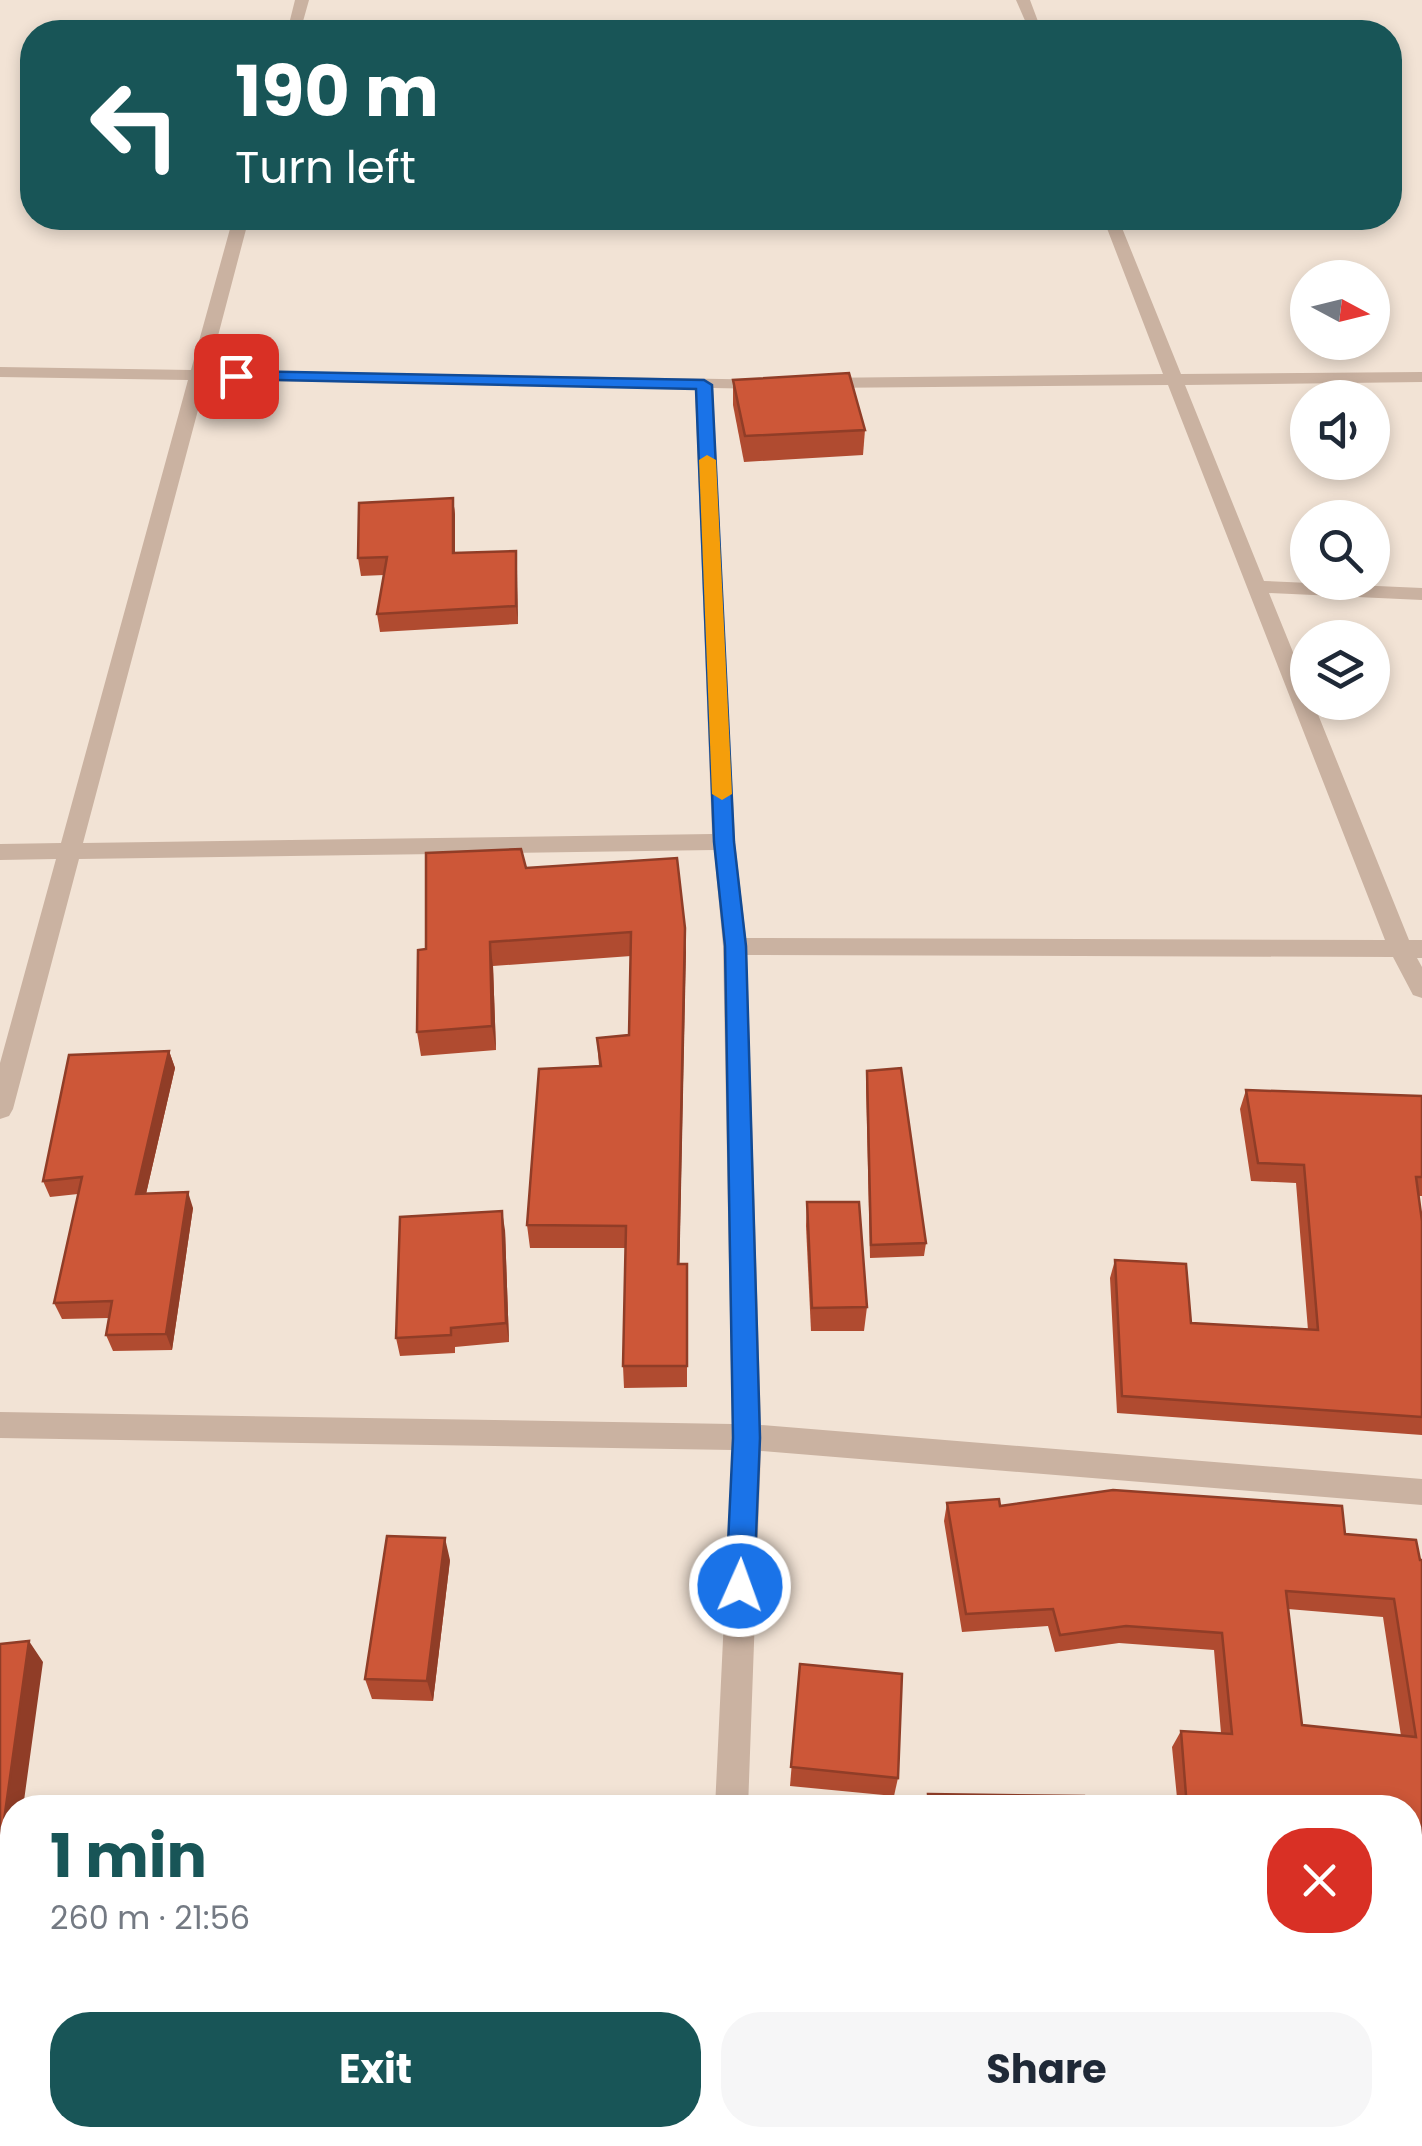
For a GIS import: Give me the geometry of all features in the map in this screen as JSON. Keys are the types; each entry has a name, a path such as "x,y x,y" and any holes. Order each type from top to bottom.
{"street":[{"path":"0,1109 238,230"},
{"path":"1115,230 1257,588 1411,949 1422,989"},
{"path":"0,372 782,384"},
{"path":"802,384 1422,377"},
{"path":"704,385 724,842 736,946 746,1438 732,1795"},
{"path":"1257,588 1422,594"},
{"path":"0,852 724,842"},
{"path":"736,946 1411,949"},
{"path":"0,1426 746,1438 1422,1492"}],"building":[{"path":"849,373 865,430 745,436 733,380"},
{"path":"453,498 453,553 516,551 516,606 377,614 387,557 358,558 359,503"},
{"path":"521,849 526,868 677,858 685,928 678,1264 687,1264 687,1366 623,1366 626,1226 527,1225 539,1069 601,1066 597,1038 629,1035 631,932 490,942 492,1026 417,1032 418,950 426,949 426,853"},
{"path":"169,1051 136,1194 188,1192 166,1334 106,1335 112,1301 54,1303 82,1177 43,1181 69,1055"},
{"path":"901,1068 926,1243 871,1245 867,1071"},
{"path":"1246,1090 1422,1096 1422,1177 1416,1177 1422,1221 1422,1417 1122,1396 1115,1260 1186,1264 1191,1323 1318,1330 1304,1165 1258,1163"},
{"path":"807,1202 859,1202 867,1307 812,1308"},
{"path":"502,1211 506,1323 451,1328 451,1335 396,1338 400,1217"},
{"path":"1113,1490 1342,1506 1345,1534 1416,1540 1422,1560 1422,1795 1186,1795 1181,1731 1232,1734 1222,1633 1126,1626 1060,1635 1053,1609 966,1614 947,1503 999,1499 1000,1506","holes":["1286,1591 1394,1599 1416,1737 1302,1725"]},
{"path":"387,1536 445,1538 427,1681 365,1679"},
{"path":"29,1641 8,1795 0,1795 0,1644"},
{"path":"800,1664 902,1674 898,1778 791,1767"}],"slow traffic":[{"path":"707,460 722,794"}],"route":[{"path":"236,376 704,385 724,842 736,946 746,1438 740,1586"}]}
